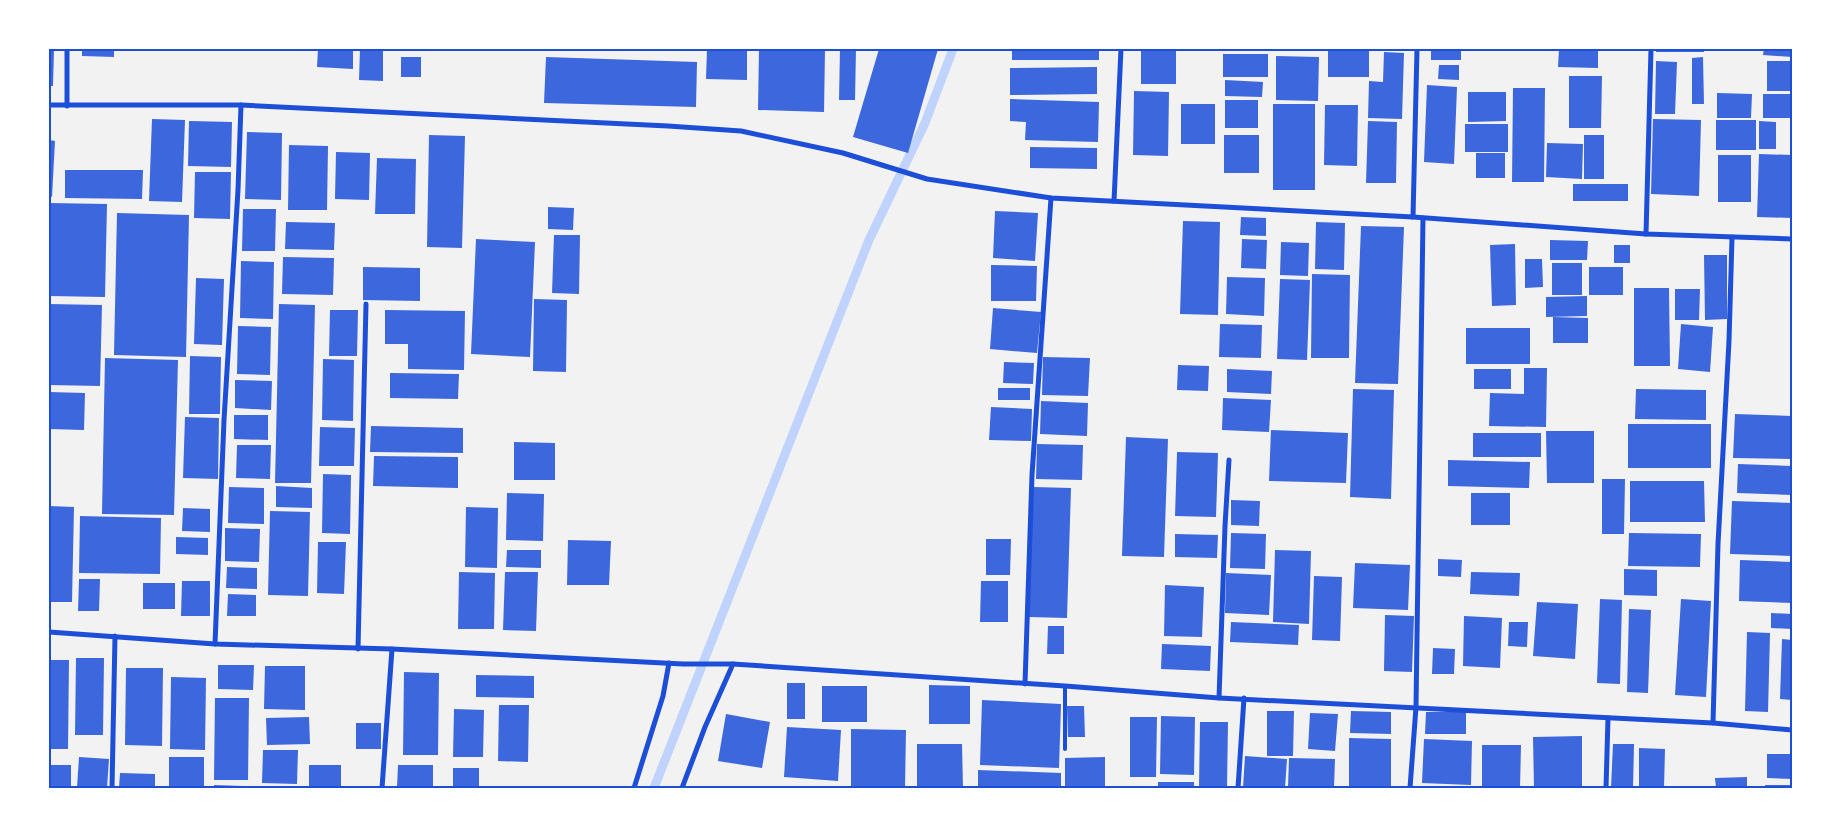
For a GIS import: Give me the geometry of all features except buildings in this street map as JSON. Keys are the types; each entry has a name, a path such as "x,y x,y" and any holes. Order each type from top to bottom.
{"street":[{"path":"67,49 67,106"},
{"path":"1114,201 1121,49"},
{"path":"1413,217 1417,49"},
{"path":"1646,234 1651,49"},
{"path":"49,105 241,105 668,126 732,131 842,153 927,179 1051,198 1413,217 1646,234 1792,239"},
{"path":"215,644 224,420 238,190 241,105"},
{"path":"1024,684 1032,475 1051,198"},
{"path":"1410,788 1416,707 1423,218"},
{"path":"1713,722 1718,544 1729,341 1732,238"},
{"path":"358,649 366,304"},
{"path":"1219,698 1229,460"},
{"path":"49,632 215,644 392,649 683,664 733,664 1219,698 1713,722 1792,730"},
{"path":"112,788 115,636"},
{"path":"382,788 392,649"},
{"path":"634,788 663,696 669,662"},
{"path":"682,788 705,727 733,664"},
{"path":"1238,788 1244,698"},
{"path":"1606,788 1608,718"}],"lane":[{"path":"1065,686 1065,749"}],"waterway":[{"path":"654,788 869,240 925,123 953,49"}]}
